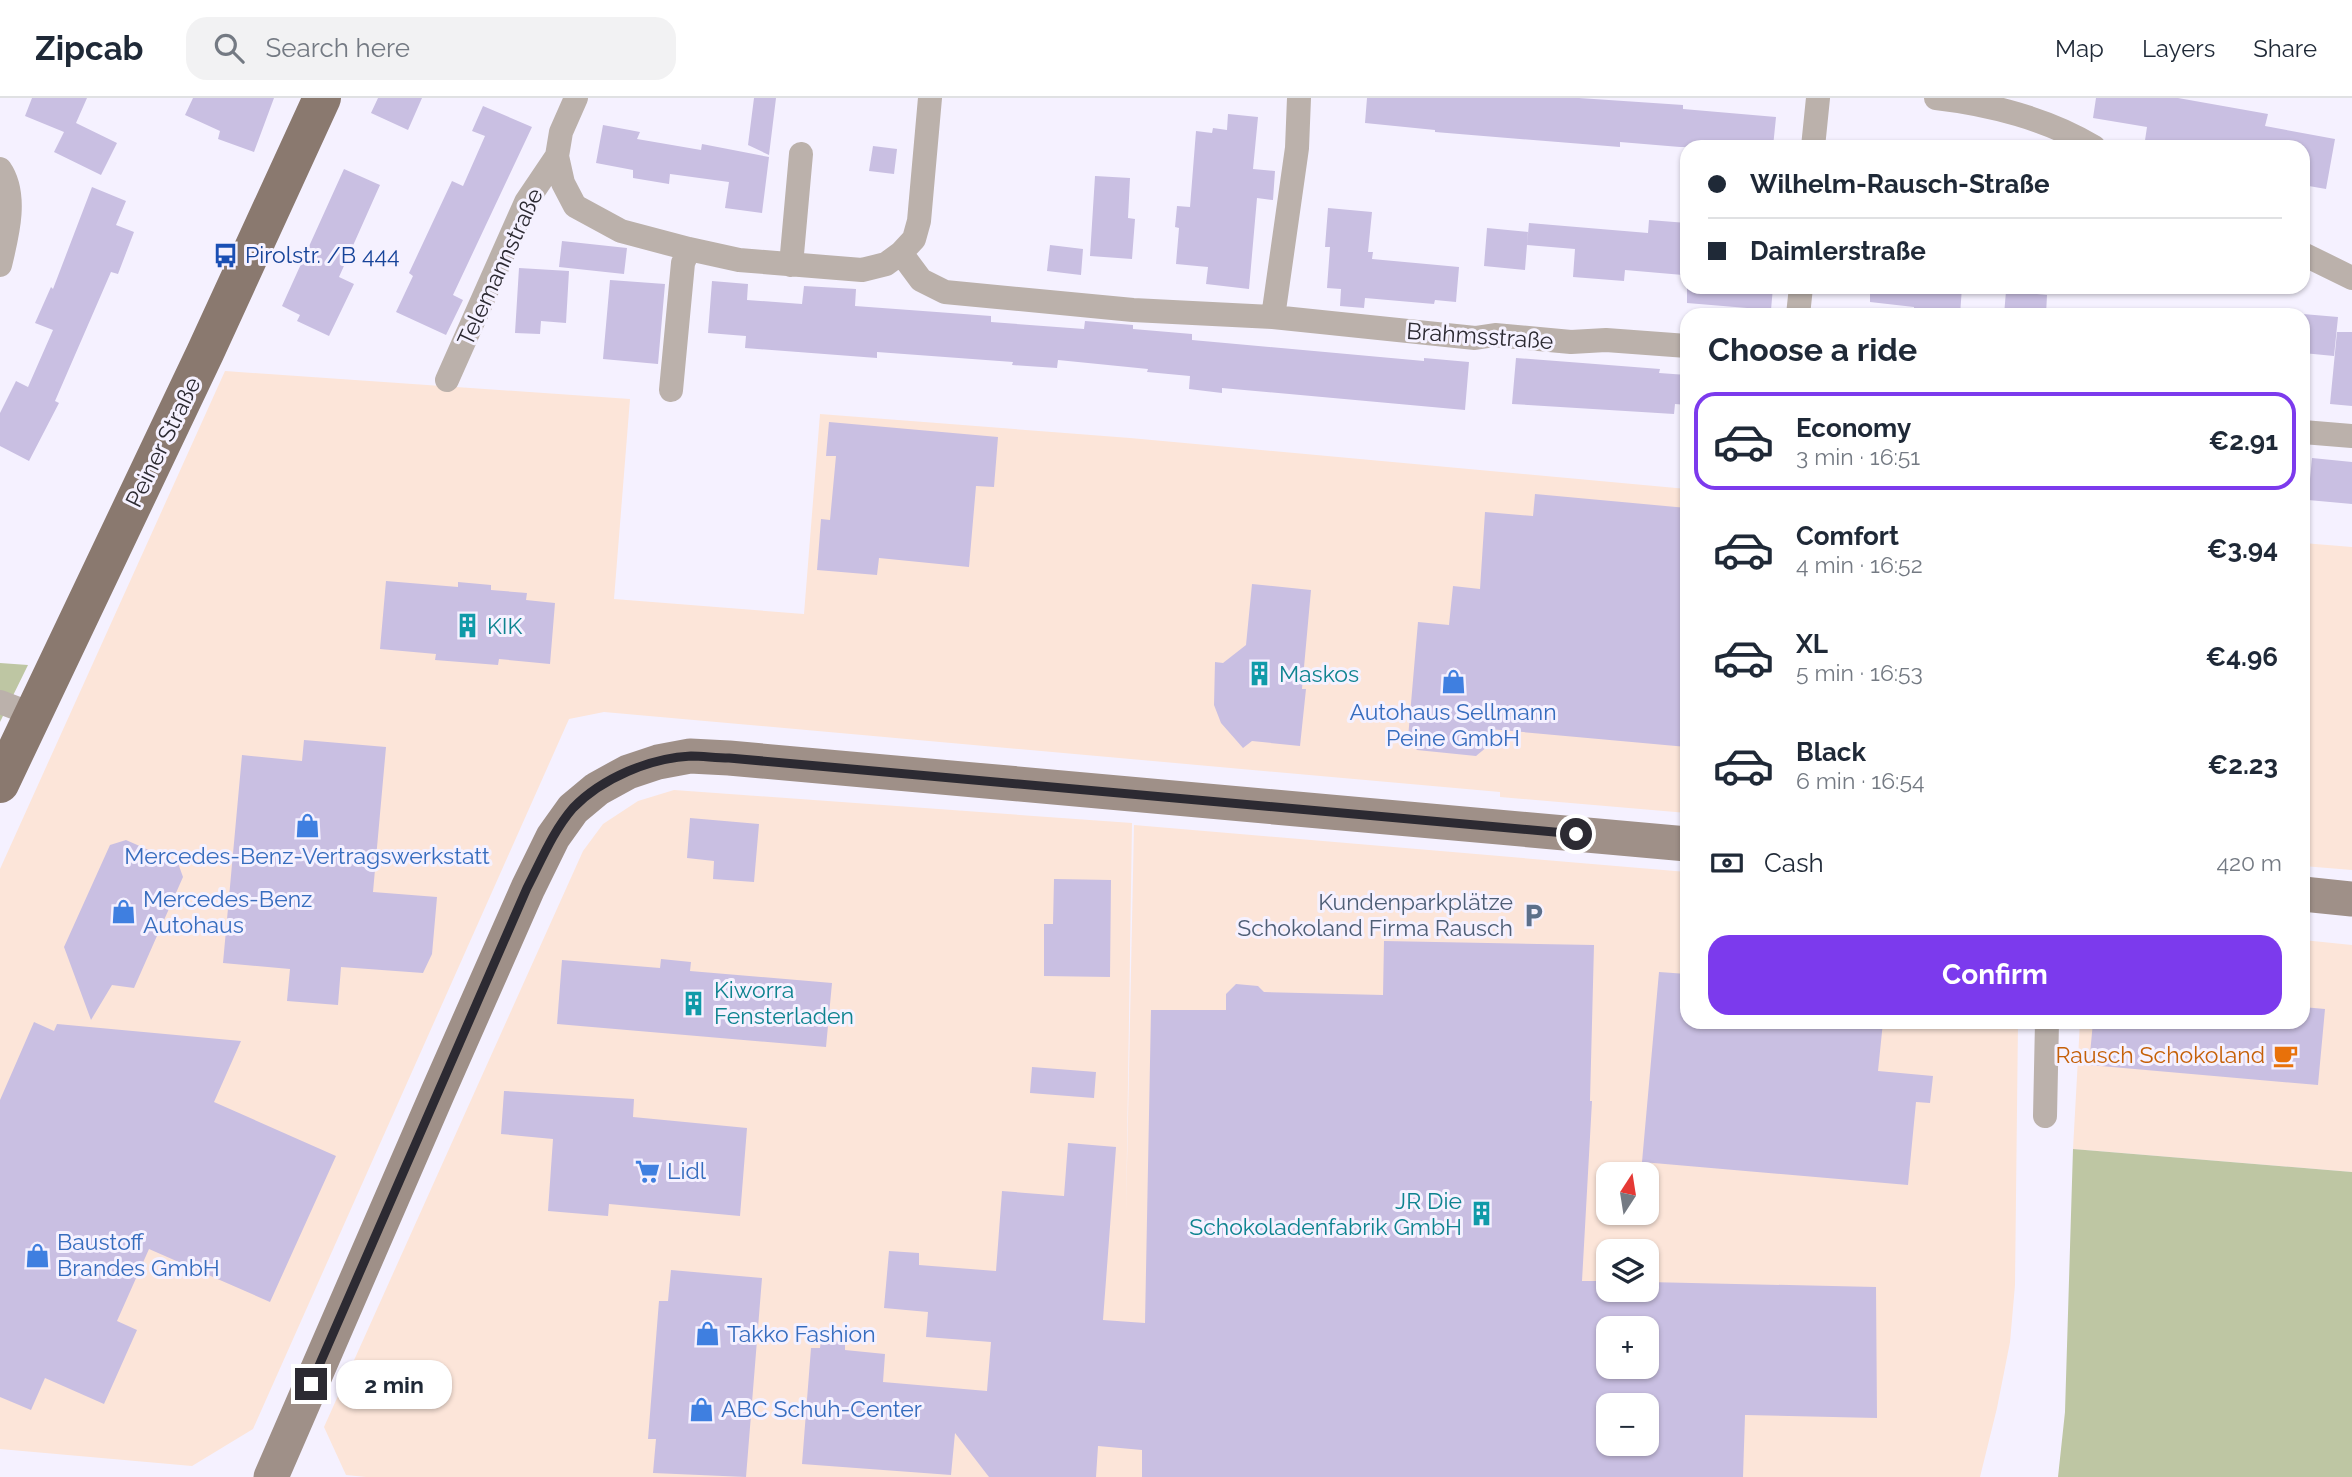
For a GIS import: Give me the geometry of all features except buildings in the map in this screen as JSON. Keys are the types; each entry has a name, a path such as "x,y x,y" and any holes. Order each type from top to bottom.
{"main road":[{"name":"Peiner Straße","path":"5,763 17,709 323,98"}],"street":[{"name":"Telemannstraße","path":"576,98 561,132 557,156 563,183 575,206 621,231 739,260 791,265 862,270 887,264 901,253"},
{"path":"901,253 914,239 919,221 930,98"},
{"path":"1273,317 1297,148 1299,98"},
{"path":"1815,140 1818,98"},
{"path":"1936,98 2006,112 2057,129 2080,140"},
{"path":"791,265 800,153"},
{"name":"Telemannstraße","path":"447,380 526,202 557,156"},
{"path":"0,169 9,187 9,200 0,265"},
{"path":"671,390 683,263 689,249"},
{"name":"Brahmsstraße","path":"901,253 921,280 946,292 1133,310 1273,317 1475,338 1495,335 1571,342 1606,340 1680,345"},
{"path":"2310,257 2352,278"},
{"path":"2310,433 2352,436"},
{"path":"271,1477 527,888 553,837 573,809 597,789 628,772 658,762 690,756 1680,843"},
{"path":"2310,895 2352,899"},
{"path":"2045,1116 2047,1029"}],"shaded area":[{"path":"225,371 630,399 614,599 804,614 820,414 1130,438 1680,488 1680,812 1500,797 1500,792 604,712 569,719 253,1429 192,1466 0,1449 0,869"},
{"path":"2310,544 2352,547 2352,870 2310,867"},
{"path":"674,790 1132,823 1126,1215 1134,825 1680,871 1680,1029 2018,1029 2015,1285 2010,1342 1980,1477 346,1475 324,1427 583,851 603,824 638,801"},
{"path":"2310,941 2352,945 2352,1172 2073,1149 2080,1029 2310,1029"}],"green space":[{"path":"0,663 28,665 0,722"},
{"path":"2073,1149 2352,1172 2352,1477 2058,1477 2065,1412"}],"place":[{"name":"Pirolstr. /B 444","path":"225,255"},
{"name":"KIK","path":"467,626"},
{"name":"Maskos","path":"1259,674"},
{"name":"Autohaus Sellmann Peine GmbH","path":"1453,682"},
{"name":"Mercedes-Benz-Vertragswerkstatt","path":"307,826"},
{"name":"Mercedes-Benz Autohaus","path":"123,912"},
{"name":"Kundenparkplätze Schokoland Firma Rausch","path":"1533,915"},
{"name":"Kiworra Fensterladen","path":"694,1003"},
{"name":"Rausch Schokoland","path":"2285,1055"},
{"name":"Lidl","path":"647,1171"},
{"name":"JR Die Schokoladenfabrik GmbH","path":"1482,1214"},
{"name":"Baustoff Brandes GmbH","path":"37,1255"},
{"name":"Takko Fashion","path":"707,1334"},
{"name":"ABC Schuh-Center","path":"701,1409"}],"route":[{"path":"311,1384 527,888 553,837 573,809 597,789 628,772 658,762 690,756 729,758 1576,834"}]}
